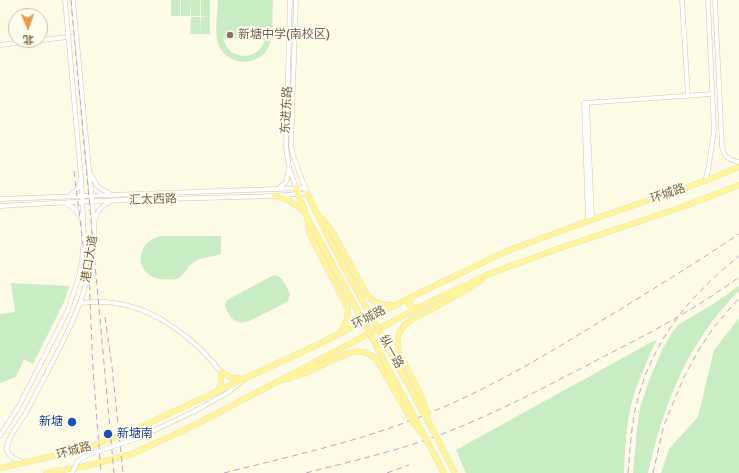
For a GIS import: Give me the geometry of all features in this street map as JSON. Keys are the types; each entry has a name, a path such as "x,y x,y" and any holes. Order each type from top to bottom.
{"main road":[{"name":"环城路","path":"0,468 92,446 140,428 243,381 507,251 590,220 705,181 739,167"},
{"path":"435,434 421,396 400,353 398,339 401,330 405,325 466,290 489,274 560,248 685,206 739,185"},
{"name":"东进东路","path":"306,190 315,211"},
{"name":"东进东路","path":"297,191 306,214"},
{"path":"275,196 288,200 306,214 310,235 348,308 346,324 339,334"},
{"path":"315,211 332,231 363,289 370,298 379,304 397,304"},
{"name":"纵一路","path":"315,211 455,473"},
{"name":"纵一路","path":"306,214 430,444 444,473"},
{"name":"环城路","path":"46,473 92,466 132,454 193,426 367,334 489,274"},
{"path":"344,299 351,301 357,298 361,295 363,289"},
{"path":"411,297 409,301 411,306 418,308"},
{"path":"361,322 367,334"},
{"path":"271,385 354,351 364,352 372,356 378,362 412,421 430,444"},
{"path":"216,393 220,385 221,372 232,378 249,378"}],"street":[{"name":"港口大道","path":"0,436 13,417 61,324 72,299 84,249 81,177 65,0"},
{"name":"港口大道","path":"28,462 17,460 10,456 6,450 7,440 21,421 70,329 88,280 94,248 92,195 73,0"},
{"name":"东进东路","path":"290,0 286,148 289,167 297,191"},
{"name":"东进东路","path":"296,0 291,145 293,155 306,190"},
{"path":"682,0 688,96"},
{"path":"705,181 713,140 708,0"},
{"path":"714,0 722,147 725,156 730,160 739,162"},
{"path":"0,45 68,37"},
{"path":"590,220 586,103 712,94"},
{"path":"277,190 286,182 289,174 289,167"},
{"path":"90,173 98,188 107,193 114,194"},
{"path":"68,196 75,192 81,177"},
{"name":"汇太西路","path":"0,199 114,194 277,190 297,191"},
{"name":"汇太西路","path":"0,206 64,202 275,196 306,190"},
{"path":"133,194 134,200"},
{"path":"94,222 98,211 105,204 113,201"},
{"path":"64,202 75,209 83,222"},
{"path":"80,303 115,303 135,308 153,316 171,325 191,340 209,357 221,372"},
{"path":"72,473 78,461 86,455 138,438 193,412 229,392 243,381"},
{"path":"13,417 16,421 21,421"}],"green space":[{"path":"171,0 180,0 180,16 171,16"},
{"path":"181,0 191,0 190,16 181,16"},
{"path":"191,0 200,0 200,16 191,16"},
{"path":"201,0 210,0 210,17 201,16"},
{"path":"218,0 273,0 271,41 264,53 258,58 243,62 228,57 222,51 218,43 216,33","holes":["223,38 265,40 256,52 243,56 237,55 231,51 226,46"]},
{"path":"191,17 200,17 200,34 190,34"},
{"path":"201,17 210,17 210,34 200,34"},
{"path":"161,236 221,236 221,254 196,261 177,279 165,280 155,278 146,272 142,267 141,254 148,243 154,238"},
{"path":"274,275 280,277 286,285 290,294 288,301 246,322 232,319 225,306 227,300"},
{"path":"11,283 69,286 64,302 33,364 24,359 16,377 0,383 0,314 15,312"},
{"path":"739,286 739,291 705,332 680,375 662,422 648,473 633,473 640,408 650,378 662,350 678,325"},
{"path":"739,318 739,473 661,473 669,449 698,417 714,350"},
{"path":"657,339 633,396 629,413 625,447 624,473 466,473 456,450"}],"railway":[{"path":"71,0 114,473"},
{"path":"74,171 85,260"},
{"path":"224,473 349,441 422,416 468,396 557,348 739,234"},
{"path":"88,254 93,369 101,473"},
{"path":"628,473 634,414 651,361 674,322 688,304 704,287 739,256"},
{"path":"306,473 409,446 462,426 503,408 654,330 706,300 739,277"},
{"path":"653,473 664,425 684,377 698,351 714,327 739,298"},
{"path":"105,317 112,367 123,473"},
{"path":"387,473 409,465"}],"place":[{"name":"新塘中学(南校区)","path":"230,35"},
{"name":"新塘","path":"72,422"},
{"name":"新塘南","path":"108,434"}]}
